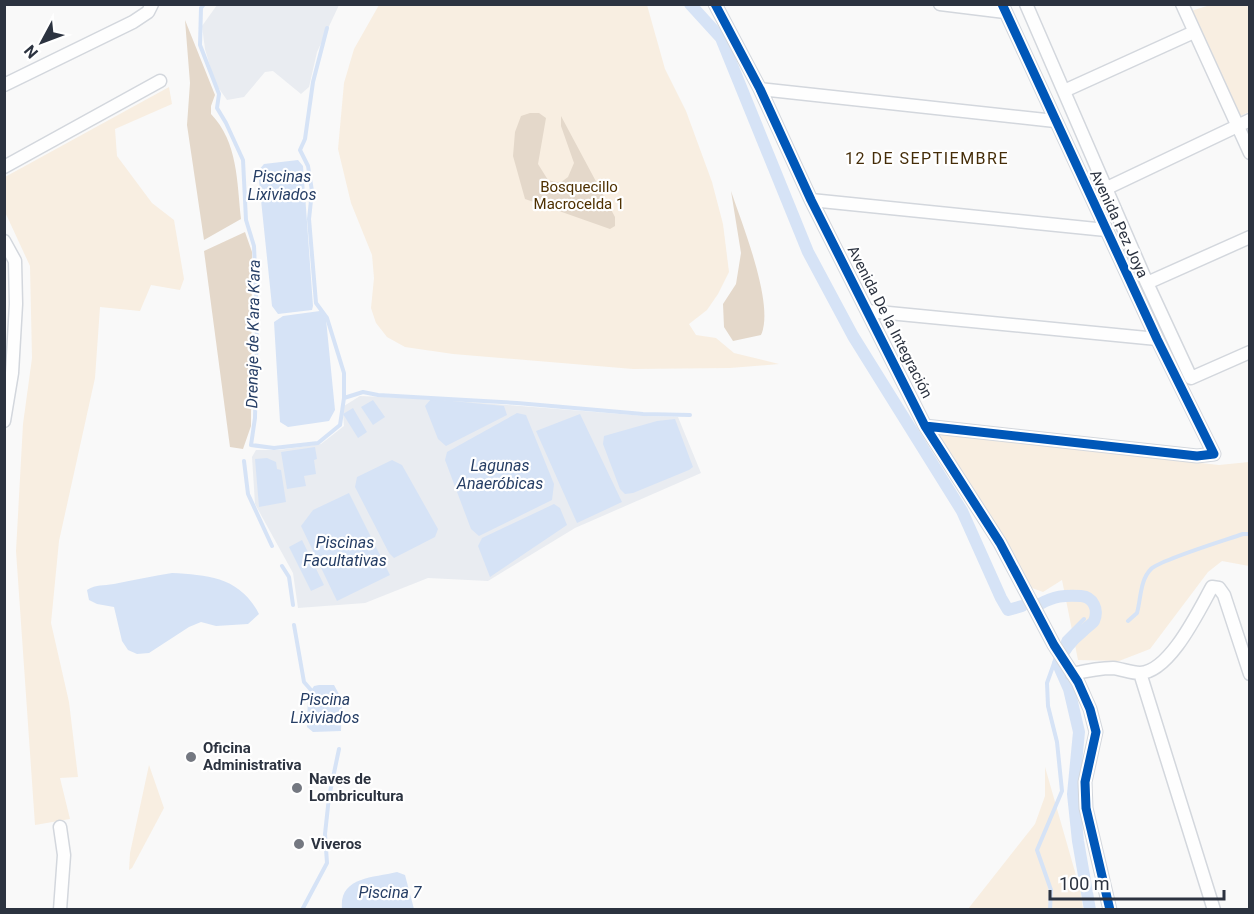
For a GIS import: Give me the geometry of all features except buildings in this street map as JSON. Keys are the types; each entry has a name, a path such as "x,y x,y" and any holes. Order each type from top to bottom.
{"street":[{"name":"Avenida De la Integración","path":"715,4 760,89 811,200 925,426 1000,543 1054,645 1078,682 1090,709 1096,732 1085,782 1086,808 1110,909"},
{"path":"940,4 1004,8"},
{"name":"Avenida Pez Joya","path":"1026,4 1147,283 1191,378 1250,352"},
{"path":"1182,4 1250,153"},
{"path":"4,85 150,8"},
{"name":"Avenida Pez Joya","path":"925,426 1197,456 1214,454 1157,339 1004,8"},
{"path":"1064,91 1194,32"},
{"path":"4,167 160,81"},
{"path":"760,89 1055,121"},
{"path":"1107,188 1250,120"},
{"path":"811,200 1106,230"},
{"path":"1147,283 1250,237"},
{"path":"4,241 15,261 16,304 4,421"},
{"path":"868,312 1157,339"},
{"path":"1069,669 1125,669 1140,673 1161,663 1175,648 1212,587 1219,588 1224,595 1250,674"},
{"path":"1140,673 1214,909"},
{"path":"60,827 64,855 60,909"}],"shaded area":[{"path":"217,5 339,5 317,52 309,87 301,94 273,71 265,72 244,97 227,100 215,83 205,49 202,26"},
{"path":"360,396 678,417 701,473 575,528 488,581 428,578 365,603 298,608 293,573 255,504 252,457 256,450 279,450 321,444 344,426 344,406"}],"green space":[{"path":"379,5 647,5 665,69 686,111 712,182 723,224 729,272 707,310 689,324 696,335 716,338 734,353 779,364 730,368 633,369 453,354 405,347 387,337 376,323 371,308 374,278 372,255 351,203 338,149 344,83 354,49"},
{"path":"1210,5 1249,5 1249,112 1238,117 1191,11"},
{"path":"185,20 215,95 211,114 227,137 235,163 241,219 204,240 187,125 190,83"},
{"path":"169,87 172,104 115,129 117,156 152,203 174,220 184,279 180,290 151,285 140,311 100,307 95,378 59,541 51,623 69,702 78,777 60,778 70,819 35,825 16,551 23,424 32,358 30,266 5,212 5,177"},
{"name":"Bosquecillo Macrocelda 1","path":"539,113 546,118 538,164 548,180 560,183 568,177 574,163 561,126 561,116 615,217 615,226 610,229 525,199 513,156 515,132 521,116"},
{"path":"731,191 749,243 764,304 761,335 733,341 724,327 723,304 736,284 741,253"},
{"path":"245,232 252,252 251,426 243,449 230,447 204,251"},
{"path":"935,434 1219,465 1249,462 1249,566 1222,561 1208,572 1150,649 1119,661 1078,660 1062,580 1043,592 1032,588 1000,532"},
{"path":"149,765 164,808 129,870 130,853"},
{"path":"1045,767 1081,893 1083,909 968,909 1035,824 1045,796"}],"water":[{"name":"Piscinas Lixiviados","path":"298,160 303,166 313,306 312,310 278,314 272,306 258,171 264,164"},
{"path":"320,311 326,319 335,410 329,421 288,427 280,422 274,322 283,316"},
{"name":"Lagunas Anaeróbicas","path":"431,399 504,406 507,415 446,446 438,439 425,406"},
{"path":"373,400 385,417 373,425 361,407"},
{"path":"353,408 367,432 358,438 343,414"},
{"name":"Lagunas Anaeróbicas","path":"517,413 526,415 554,484 552,500 479,536 471,529 445,460 447,452"},
{"name":"Lagunas Anaeróbicas","path":"580,414 622,502 577,523 536,431"},
{"path":"675,419 693,467 633,493 625,494 620,489 603,444 604,436 657,421"},
{"path":"315,447 316,474 304,476 306,486 287,489 281,452"},
{"path":"267,458 276,462 277,469 281,470 286,502 259,507 255,459"},
{"name":"Lagunas Anaeróbicas","path":"392,460 402,465 438,529 435,537 394,558 389,553 355,487 357,477"},
{"name":"Piscinas Facultativas","path":"349,493 390,575 337,601 301,526 313,510"},
{"name":"Lagunas Anaeróbicas","path":"554,504 560,508 567,525 490,577 478,546 482,538"},
{"name":"Piscinas Facultativas","path":"302,540 324,585 311,591 289,547"},
{"path":"172,573 210,577 233,585 251,602 259,614 248,624 216,626 201,622 189,627 149,653 137,654 128,650 122,641 114,607 89,600 87,590 97,586"},
{"name":"Piscina Lixiviados","path":"334,685 340,696 341,731 313,732 307,727 308,695 314,686"},
{"name":"Piscina 7","path":"397,872 405,875 414,909 342,909 342,898 351,885 368,878"}],"waterway":[{"path":"204,4 201,8 200,45 219,94 217,108 243,160 246,220 254,246 257,315 255,418 251,445 274,448 318,443 340,425 344,398 363,392 378,395 517,403 643,414 690,415"},
{"path":"690,4 721,38 808,252 853,336 962,511 1008,610 1022,606"},
{"path":"327,28 313,82 305,139 300,150 308,166 312,191 309,219 316,303 327,318 344,373 344,398"},
{"name":"Drenaje de K'ara K'ara","path":"244,461 248,494 272,546"},
{"path":"1128,621 1137,613 1143,584 1151,569 1194,550 1243,534 1250,534"},
{"name":"Drenaje de K'ara K'ara","path":"282,566 289,577 293,605"},
{"path":"1040,604 1059,597 1081,596 1092,601 1096,612 1094,621 1068,646 1058,664 1069,689 1079,732 1073,794 1078,841 1090,910"},
{"path":"1060,648 1064,639 1084,619"},
{"name":"Drenaje de K'ara K'ara","path":"294,625 304,682 311,690"},
{"path":"1050,910 1051,890 1037,850 1062,791 1057,742 1048,706 1047,683 1057,655"},
{"name":"Drenaje de K'ara K'ara","path":"302,910 327,863 325,834 329,797 339,749"}],"cycle path":[{"path":"715,4 760,89 811,200 925,426 1000,543 1054,645 1078,682 1090,709 1096,732 1085,782 1086,808 1110,910"},
{"path":"925,426 1197,456 1214,454 1157,339 1002,4"}],"place":[{"name":"Oficina Administrativa","path":"191,757"},
{"name":"Naves de Lombricultura","path":"297,788"},
{"name":"Viveros","path":"299,844"}],"district":[{"name":"12 DE SEPTIEMBRE","path":"927,158"}]}
